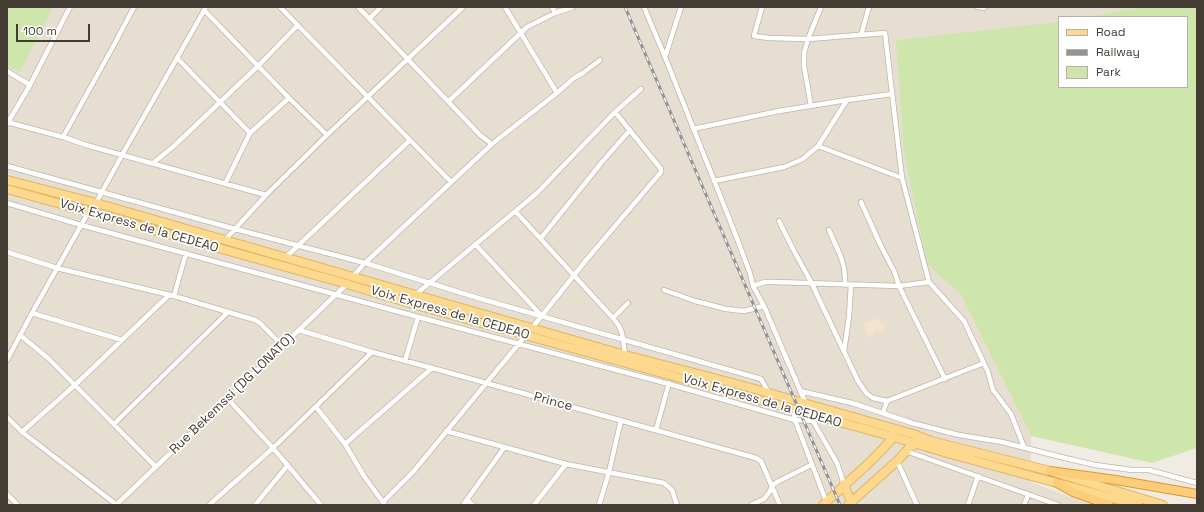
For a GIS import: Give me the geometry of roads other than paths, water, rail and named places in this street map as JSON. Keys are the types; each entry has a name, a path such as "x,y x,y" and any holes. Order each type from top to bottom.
{"highway":[{"path":"1050,471 1116,480 1197,494"},
{"path":"1057,483 1073,492 1109,505"}],"main road":[{"path":"7,180 96,203 625,355 769,393 914,434 931,441 1050,471 1163,505"},
{"name":"Voix Express de la CEDEAO","path":"7,189 347,284 416,305 1138,505"},
{"path":"826,504 844,484 870,462 894,437 903,437 914,434"},
{"path":"844,484 851,504 916,443 931,441"}],"street":[{"path":"70,7 30,85 7,123 63,137 266,195"},
{"path":"63,137 134,7"},
{"path":"280,7 451,182"},
{"path":"358,7 480,135 492,144"},
{"path":"369,19 381,7"},
{"path":"225,240 266,195 327,135 407,58 463,7"},
{"path":"505,7 557,93"},
{"path":"552,7 555,13"},
{"path":"449,101 520,33 534,23 555,13 573,7"},
{"path":"644,7 750,273 753,286 764,306 806,404"},
{"path":"665,57 681,7"},
{"path":"762,7 754,36 808,39 885,33 902,178 929,282 964,321 988,372 993,390 1011,414 1024,447"},
{"path":"811,106 804,66 804,53 821,7"},
{"path":"861,35 869,7"},
{"path":"978,7 985,7"},
{"path":"7,360 88,212 96,203 122,154 205,9 258,66 327,135"},
{"path":"153,163 174,146 258,66 298,25"},
{"path":"177,58 250,133"},
{"path":"353,276 492,144 574,78 600,60"},
{"path":"7,71 30,85"},
{"path":"415,295 475,244 516,212 551,180 615,112 641,89"},
{"path":"693,129 779,111 892,94"},
{"path":"225,184 250,133 289,98"},
{"path":"714,181 794,164 803,159 818,146 847,100"},
{"path":"532,328 661,172 661,169 615,112"},
{"path":"541,238 602,162 630,130"},
{"path":"285,258 410,140"},
{"path":"818,146 902,178"},
{"path":"7,166 365,263 478,298 542,315 761,379 769,393"},
{"path":"861,202 880,244 896,273 899,286 945,379"},
{"path":"7,203 81,225 669,384 795,420 813,421 837,464 844,484"},
{"path":"516,212 613,318 622,333 625,355"},
{"path":"779,221 792,249 811,282 858,381 867,394 872,398 887,401 984,363"},
{"path":"829,230 841,257 844,268 846,277 844,285"},
{"path":"475,244 542,315"},
{"path":"7,252 57,268 172,295 258,321 283,346"},
{"path":"22,432 172,295 186,253"},
{"path":"753,286 765,282 811,282 844,285 899,286 929,282"},
{"name":"Rue Bekemssi (DG LONATO)","path":"117,505 347,284"},
{"path":"844,350 849,317 851,285"},
{"path":"664,290 695,302 726,309 744,311 764,306"},
{"path":"613,318 628,303"},
{"path":"114,424 228,312"},
{"path":"32,313 122,340"},
{"path":"405,361 418,317"},
{"name":"Prince","path":"299,330 372,352 759,459 780,505"},
{"path":"20,334 49,359 156,468"},
{"path":"316,407 345,444 364,476 385,503 413,472 526,335"},
{"path":"209,505 273,448 372,352"},
{"path":"345,444 432,368"},
{"path":"656,430 672,375"},
{"path":"800,391 852,403 883,412 912,423 959,435 1024,447 1073,460 1115,468 1149,470 1197,483"},
{"path":"228,399 288,465 321,505"},
{"path":"883,412 887,401"},
{"path":"793,409 795,420 826,504"},
{"path":"7,417 22,432 117,505"},
{"path":"599,505 609,472 621,420"},
{"path":"446,431 566,464 664,483 672,490 678,505"},
{"path":"464,505 504,448"},
{"path":"906,451 1058,505"},
{"path":"897,461 917,505"},
{"path":"534,505 566,464"},
{"path":"255,505 288,465"},
{"path":"750,505 764,499 772,486 777,482 811,465"},
{"path":"968,505 978,476"},
{"path":"7,494 18,505"},
{"path":"1024,505 1028,495"},
{"path":"467,500 473,505"}],"railway":[{"path":"625,7 840,505"}]}
